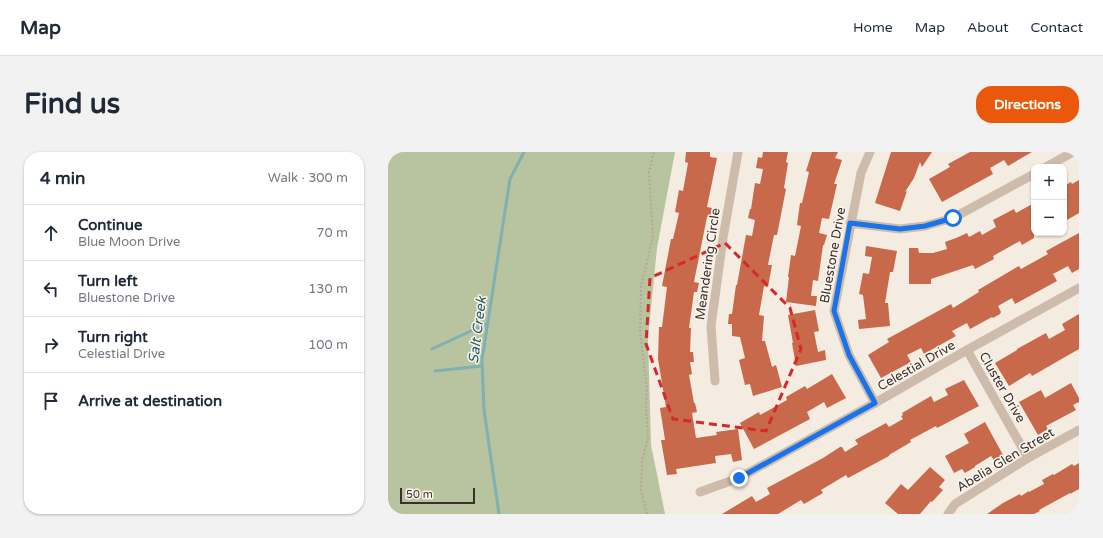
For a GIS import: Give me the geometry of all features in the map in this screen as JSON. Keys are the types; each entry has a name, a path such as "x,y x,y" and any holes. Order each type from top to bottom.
{"street":[{"name":"Meandering Circle","path":"716,381 711,326 723,238 738,152"},
{"name":"Bluestone Drive","path":"870,152 860,173 834,311 849,355 875,403"},
{"path":"1051,164 1073,152"},
{"path":"850,223 900,229 925,226 953,218 1031,176"},
{"name":"Celestial Drive","path":"700,492 739,478 1079,288"},
{"name":"Cluster Drive","path":"967,350 1028,458"},
{"name":"Abelia Glen Street","path":"948,514 955,504 1028,458 1079,430"}],"path":[{"path":"647,514 641,491 642,462 648,438 646,406 647,389 640,324 641,287 653,236 649,172 654,152"}],"highlighted area":[{"path":"725,243 790,308 801,349 766,431 673,419 646,344 650,278"}],"green space":[{"path":"388,152 675,152 657,248 648,338 651,445 665,514 388,514"}],"building":[{"path":"686,152 710,152 710,157 717,158 707,207 712,208 710,218 707,217 694,282 699,283 697,292 694,292 689,328 691,328 690,352 693,352 694,362 690,362 692,374 689,375 697,412 692,413 696,438 717,435 716,432 738,429 742,460 733,462 731,454 715,456 716,463 676,469 677,474 667,475 661,440 665,440 660,408 666,407 658,359 659,327 662,327 667,287 662,286 671,239 673,239 679,213 675,212 679,190 683,191 688,163 685,162"},
{"path":"763,152 788,152 786,162 788,163 784,188 786,189 777,235 774,235 768,265 772,265 768,287 764,286 759,315 764,316 762,341 765,341 772,367 776,365 782,387 753,396 750,384 745,385 739,360 745,358 740,337 732,336 732,324 728,324 729,314 732,314 746,235 752,236 755,220 748,218 755,183 760,184 763,169 756,168 758,157 762,158"},
{"path":"812,152 838,152 835,158 842,160 834,184 837,184 829,219 822,218 819,233 827,235 823,245 818,281 813,280 811,296 817,296 816,306 786,302 791,255 795,256 801,226 797,225 800,203 802,203 809,172 806,171"},
{"path":"891,152 932,152 922,167 920,162 914,178 905,192 907,191 900,211 875,203"},
{"path":"970,152 1032,152 1008,166 1004,160 990,168 993,174 942,202 929,179 950,167 948,164"},
{"path":"1079,180 1079,213 1067,220 1067,184 1071,182 1072,184"},
{"path":"1031,205 1031,236 1034,236 1034,238 1022,245 1020,241 993,256 994,259 975,269 973,265 931,279 931,284 909,284 909,248 918,248 919,253 933,253 947,249 945,242 967,233 969,237 980,231 982,235 996,227 993,220 1014,209 1016,213"},
{"path":"1079,233 1079,269 1072,273 1068,266 1053,274 1057,281 1015,304 1012,298 998,306 1001,312 1000,314 970,329 967,323 952,331 956,336 924,354 921,348 907,355 911,362 881,378 868,355 889,342 887,339 951,304 953,308 979,292 978,290 1019,266 1021,269 1048,254 1046,251"},
{"path":"866,246 897,251 893,272 890,272 885,303 888,303 890,326 859,329 858,320 866,319 863,295 859,294 863,273 869,274 872,257 865,256"},
{"path":"815,310 819,331 814,332 818,352 825,350 826,360 796,366 788,315"},
{"path":"1079,314 1079,349 1032,376 1030,373 1009,386 995,363 1046,333 1049,339 1065,330 1062,324"},
{"path":"832,374 846,398 827,408 824,402 807,412 810,419 754,449 740,423 759,412 760,415 787,400 786,397 805,386 807,389"},
{"path":"964,380 979,406 910,440 911,442 889,456 848,478 846,475 821,490 823,493 804,504 801,500 778,514 722,514 752,496 756,502 770,494 767,488 823,458 840,447 842,447 845,452 858,444 855,440 886,423 889,427 903,419 901,416 903,415 902,413 931,396 934,402 948,395 945,389"},
{"path":"1071,383 1079,398 1079,402 1073,405 1076,410 1046,426 1048,429 1038,435 1019,402 1041,390 1045,398"},
{"path":"985,422 1003,455 994,460 991,456 965,473 962,469 954,473 945,456 969,443 964,434"},
{"path":"1079,463 1079,489 1039,510 1040,511 1034,514 987,514 1020,494 1021,496 1044,484 1042,480 1053,474 1054,475 1072,464 1074,466"},
{"path":"930,467 945,480 939,487 943,490 920,514 898,514 885,503 901,484 908,490"}],"waterway":[{"name":"Salt Creek","path":"499,514 484,410 482,360 510,179 524,152"},
{"path":"432,349 488,323"},
{"path":"435,371 482,366"}],"route":[{"path":"739,478 875,403 849,355 834,311 850,223 900,229 925,226 953,218"}]}
